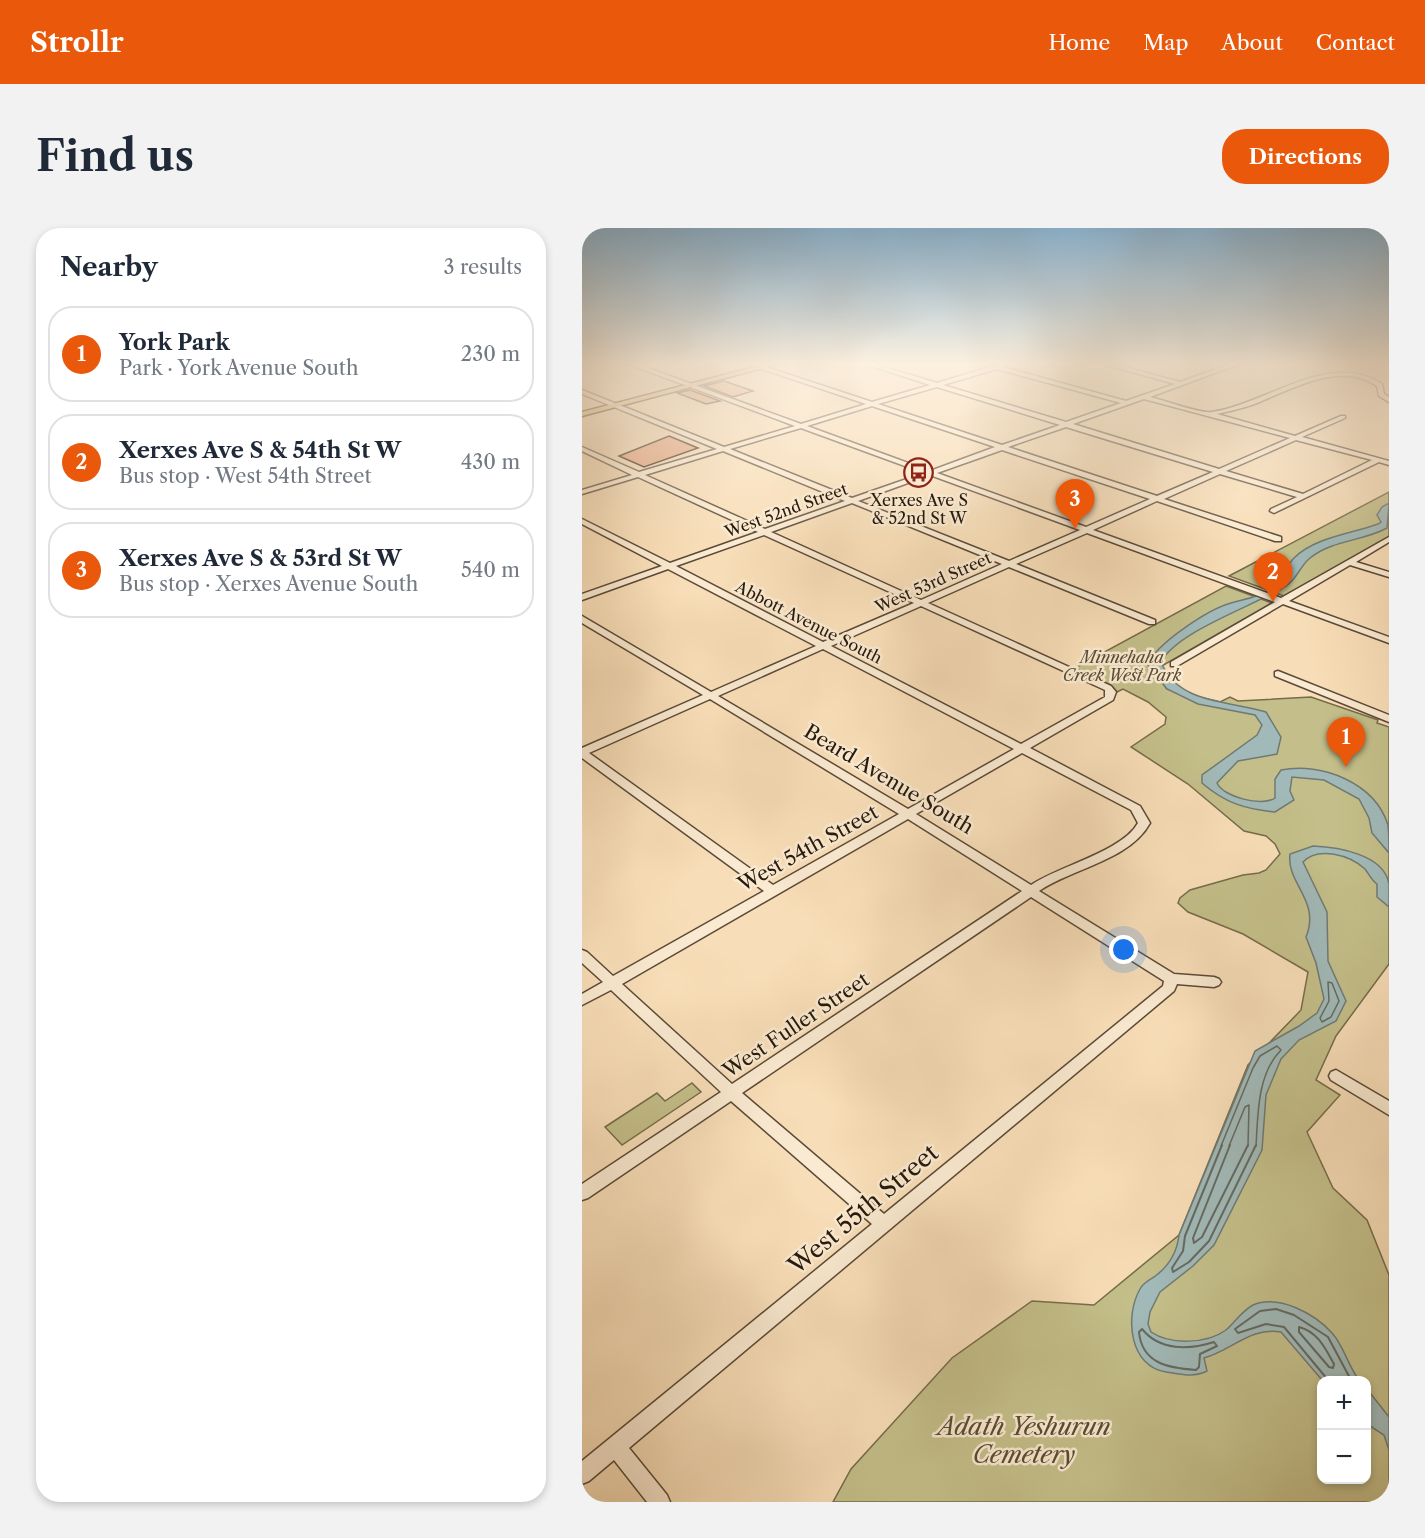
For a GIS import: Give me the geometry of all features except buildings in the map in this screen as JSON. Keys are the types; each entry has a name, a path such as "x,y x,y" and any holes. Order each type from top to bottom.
{"street":[{"path":"659,423 1152,622"},
{"path":"793,423 1389,640"},
{"path":"582,492 808,423"},
{"path":"932,423 1278,539"},
{"path":"1243,423 1389,463"},
{"name":"West 53rd Street","path":"582,753 1328,423"},
{"path":"1067,424 1304,496"},
{"name":"West 52nd Street","path":"582,597 1067,424"},
{"path":"582,449 922,602"},
{"path":"1274,512 1378,460"},
{"name":"Abbott Avenue South","path":"582,521 1136,808 1144,823 1137,837 1124,846 1070,867 1031,890"},
{"path":"1174,664 1389,539"},
{"path":"1349,562 1389,575"},
{"name":"West 54th Street","path":"582,1000 1110,698 1111,692 1108,688 922,602"},
{"name":"Beard Avenue South","path":"582,619 908,814 1171,979"},
{"path":"1278,674 1389,719"},
{"path":"582,753 771,890"},
{"name":"West Fuller Street","path":"582,1193 1031,890"},
{"path":"582,955 731,1092 883,1224"},
{"path":"1171,979 1214,982"},
{"name":"West 55th Street","path":"582,1474 1169,988 1171,979"},
{"path":"1336,1076 1389,1109"},
{"path":"615,1446 660,1502"}],"green space":[{"path":"1389,492 1389,537 1284,596 1229,576"},
{"path":"1226,586 1272,603 1153,671 1167,689 1220,702 1230,697 1238,701 1311,697 1378,720 1377,723 1389,727 1389,964 1336,1036 1316,1080 1340,1095 1307,1132 1333,1188 1367,1220 1389,1275 1389,1502 833,1502 851,1469 952,1358 1032,1301 1094,1305 1179,1235 1248,1065 1301,1010 1308,972 1243,934 1188,912 1178,903 1180,898 1190,890 1266,870 1280,854 1275,844 1266,836 1244,831 1188,784 1131,747 1165,724 1166,717 1148,702 1123,689 1117,692 1111,685 1075,668"},
{"path":"692,1083 701,1092 622,1145 605,1127 657,1093 665,1101"}],"water":[{"path":"1389,503 1387,528 1319,552 1307,561 1286,586 1199,630 1183,640 1161,662 1169,676 1192,694 1266,712 1281,737 1277,754 1238,761 1217,783 1221,788 1243,799 1269,801 1275,798 1275,779 1281,770 1313,769 1345,779 1372,798 1381,810 1388,825 1389,853 1372,833 1369,818 1359,799 1324,780 1292,777 1290,791 1294,800 1275,812 1236,804 1219,796 1202,783 1202,775 1257,735 1262,725 1255,715 1198,704 1167,689 1148,665 1161,647 1184,628 1210,612 1260,595 1274,587 1290,562 1312,545 1381,522 1377,515 1382,507"},
{"path":"1313,846 1334,848 1369,859 1385,874 1389,884 1389,907 1377,897 1377,884 1359,864 1343,856 1325,853 1309,857 1303,862 1327,912 1328,961 1346,1001 1336,1021 1299,1040 1281,1059 1266,1095 1262,1150 1214,1245 1193,1266 1160,1292 1150,1312 1148,1324 1151,1332 1168,1339 1199,1340 1218,1335 1226,1330 1253,1305 1263,1302 1285,1304 1316,1319 1332,1333 1356,1376 1319,1376 1281,1332 1270,1331 1250,1336 1204,1358 1207,1371 1202,1373 1187,1375 1166,1372 1144,1361 1138,1351 1132,1326 1135,1300 1142,1285 1164,1269 1174,1254 1179,1235 1255,1051 1317,1013 1324,999 1316,963 1306,937 1309,913 1290,865 1290,854"},
{"path":"1371,1394 1389,1417 1389,1450 1384,1435 1371,1427"}],"place":[{"name":"Xerxes Ave S & 52nd St W","path":"919,472"},
{"name":"Xerxes Ave S & 53rd St W","path":"1075,529"},
{"name":"Xerxes Ave S & 54th St W","path":"1273,602"},
{"name":"York Park","path":"1346,767"}],"park label":[{"name":"Minnehaha Creek West Park","path":"1122,666"},
{"name":"Adath Yeshurun Cemetery","path":"1024,1440"}]}
